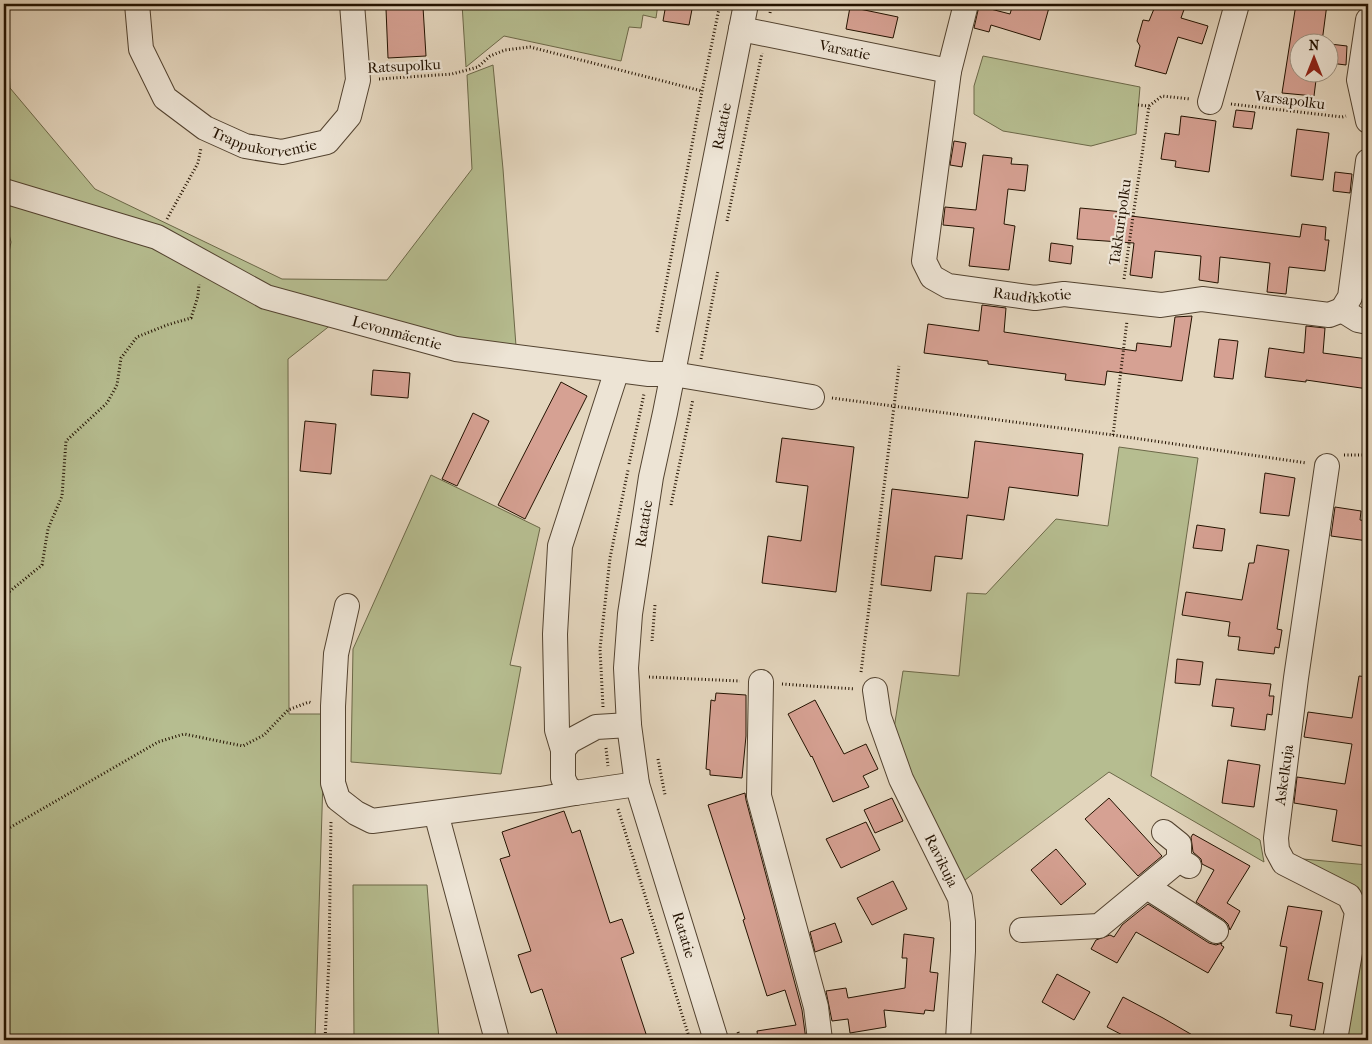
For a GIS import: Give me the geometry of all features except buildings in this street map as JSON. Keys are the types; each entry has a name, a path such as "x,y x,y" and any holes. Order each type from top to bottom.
{"street":[{"name":"Trappukorventie","path":"137,4 141,49 165,98 205,128 245,146 282,152 327,142 349,116 358,80 352,4"},
{"name":"Ratatie","path":"716,1040 637,784 629,725 626,668 630,614 651,476 746,4"},
{"name":"Raudikkotie","path":"966,4 949,71 924,261 932,277 948,286 1036,298 1064,294 1161,305 1202,299 1329,315 1342,310"},
{"path":"1210,102 1237,4"},
{"path":"1367,117 1359,80 1368,20"},
{"name":"Varsatie","path":"741,29 949,71"},
{"path":"1368,161 1350,297 1342,310 1358,320 1368,322"},
{"name":"Levonmäentie","path":"4,191 157,237 266,297 456,350 649,374 672,374 812,397"},
{"path":"575,793 567,787 563,778 563,750 556,730 555,634 560,546 617,370"},
{"name":"Askelkuja","path":"1327,466 1296,678 1276,838 1277,850 1284,863 1349,896 1357,912 1336,1040"},
{"path":"347,606 336,654 333,706 333,783 338,799 356,813 372,821 637,784"},
{"name":"Ravikuja","path":"868,681 901,779 960,898 962,951 958,1040"},
{"path":"761,682 758,796 816,1007 820,1040"},
{"path":"563,750 570,741 596,728 629,725"},
{"path":"436,812 497,1040"},
{"path":"1022,930 1099,926 1147,887 1184,863 1180,844 1164,832"},
{"path":"1147,887 1216,931"}],"path":[{"path":"726,226 772,4"},
{"name":"Ratsupolku","path":"358,80 452,74 478,67 490,56 505,50 530,47 702,91"},
{"path":"1138,105 1149,106 1162,96 1210,102"},
{"name":"Varsapolku","path":"1210,102 1342,117 1367,117"},
{"name":"Takkuripolku","path":"1113,435 1130,301 1123,278 1149,106"},
{"path":"157,237 198,163 205,128"},
{"path":"4,596 42,565 48,529 62,496 66,441 107,403 116,385 121,358 137,337 191,318 198,296 202,262"},
{"path":"669,512 698,378 719,264"},
{"path":"868,681 893,405 899,366"},
{"path":"812,397 893,405 1327,466"},
{"path":"651,648 656,599"},
{"path":"649,686 650,667"},
{"path":"4,831 158,742 184,734 243,746 264,735 288,710 309,702 333,706"},
{"path":"606,740 609,775"},
{"path":"657,756 667,804"},
{"path":"325,1040 329,960 333,783"},
{"path":"615,800 690,1040"},
{"path":"737,1028 741,1040"}],"green space":[{"path":"4,4 6,4 10,88 95,189 282,279 387,280 472,169 467,75 493,65 516,346 456,343 344,315 4,186"},
{"path":"462,4 658,4 656,18 643,15 641,28 629,27 621,61 504,36 466,67"},
{"path":"983,56 1140,87 1136,134 1091,146 1003,131 974,114 974,86"},
{"path":"4,197 155,243 332,324 288,359 289,714 325,714 315,1040 4,1040 4,278 11,242 4,215"},
{"path":"1119,447 1198,458 1151,776 1260,840 1264,862 1109,772 961,883 893,735 903,671 959,676 967,593 986,594 1056,519 1108,526"},
{"path":"431,475 540,528 510,665 521,667 501,774 351,762 353,649"},
{"path":"1292,858 1368,865 1368,1040 1337,1040 1360,901"},
{"path":"353,885 427,885 439,1040 354,1040"}]}
